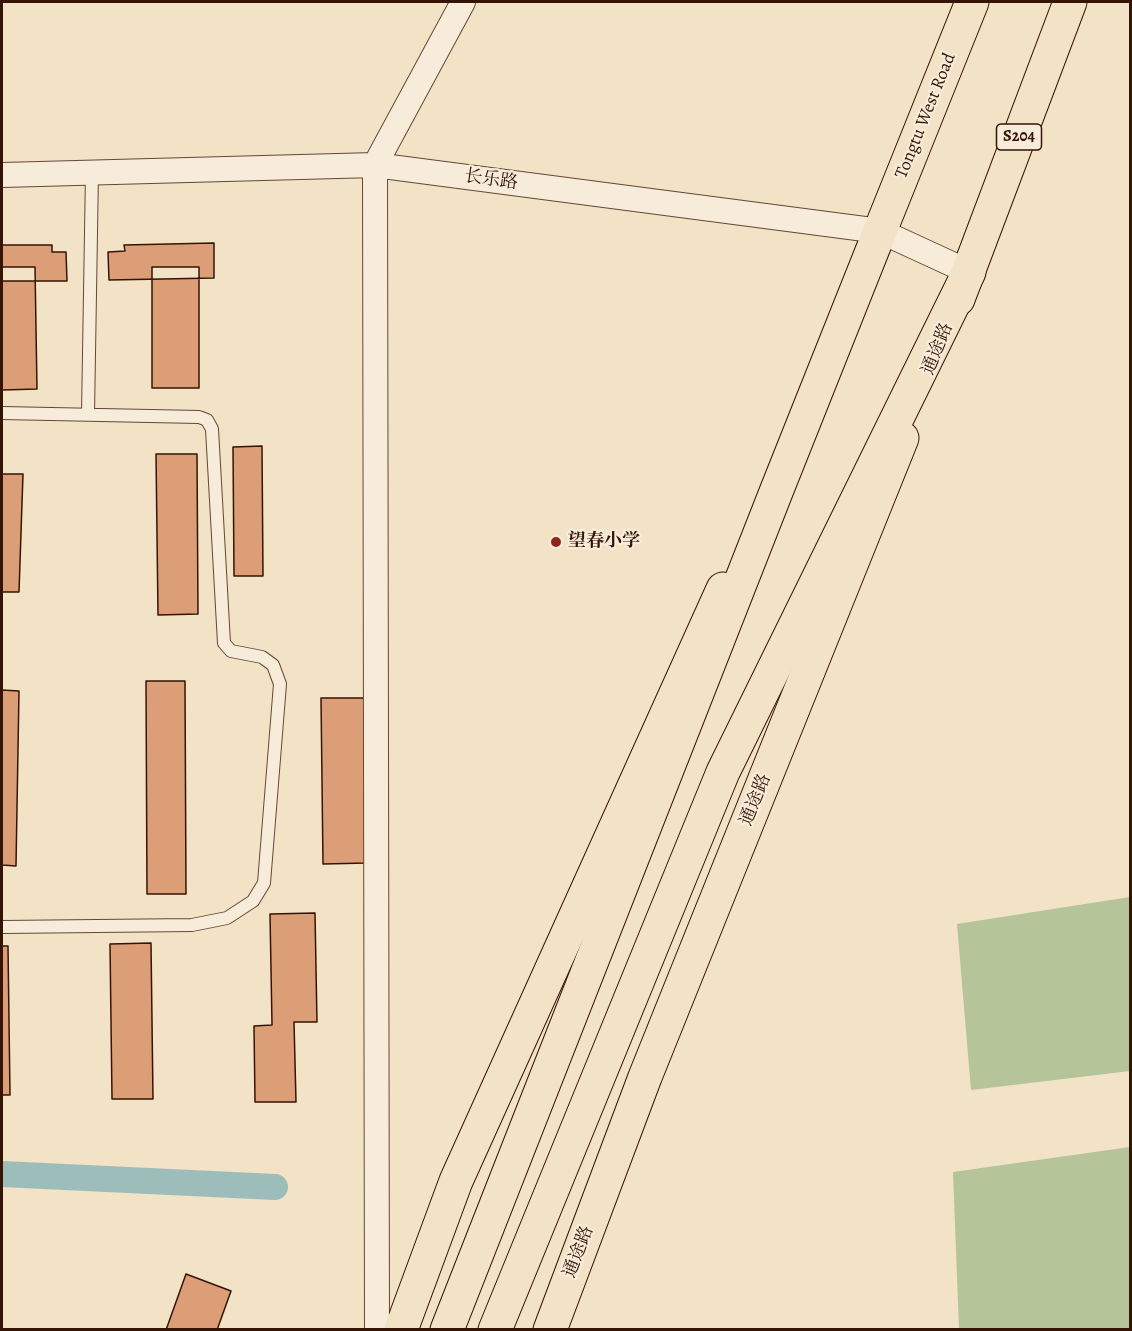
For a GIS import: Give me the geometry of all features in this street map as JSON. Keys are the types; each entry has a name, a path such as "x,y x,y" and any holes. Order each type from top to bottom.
{"main road":[{"name":"Tongtu West Road","path":"850,305 972,2"},
{"name":"S204","path":"969,272 1070,2"},
{"path":"495,1329 723,772 969,272"},
{"name":"通途路","path":"550,1329 645,1077 969,272"},
{"path":"401,1329 456,1181 850,305"},
{"path":"447,1329 850,305"}],"street":[{"path":"377,1329 375,165 463,2"},
{"name":"长乐路","path":"2,175 375,165 880,231 969,272"}],"lane":[{"path":"88,414 92,172"},
{"path":"2,413 199,417 207,420 212,429 224,643 231,651 262,657 273,665 280,684 264,883 253,901 227,918 192,925 2,927"}],"green space":[{"path":"1130,897 1130,1071 971,1090 957,924"},
{"path":"1130,1147 1130,1329 959,1329 953,1172"}],"building":[{"path":"214,243 214,278 109,280 108,252 125,251 124,245"},
{"path":"2,245 52,245 52,252 66,252 67,281 2,281"},
{"path":"2,267 35,267 37,389 2,390"},
{"path":"152,267 199,267 199,388 152,388"},
{"path":"262,446 263,576 234,576 233,447"},
{"path":"156,454 197,454 198,614 158,615"},
{"path":"2,474 23,474 19,592 2,592"},
{"path":"146,681 185,681 186,894 147,894"},
{"path":"2,690 19,691 16,866 2,865"},
{"path":"321,698 365,698 367,863 323,864"},
{"path":"315,913 317,1022 294,1022 296,1102 255,1102 254,1026 272,1025 270,914"},
{"path":"151,943 153,1099 112,1099 110,944"},
{"path":"2,946 8,946 10,1095 2,1095"},
{"path":"186,1274 231,1291 217,1330 166,1330"}],"waterway":[{"path":"2,1174 275,1187"}],"place":[{"name":"望春小学","path":"556,542"}]}
